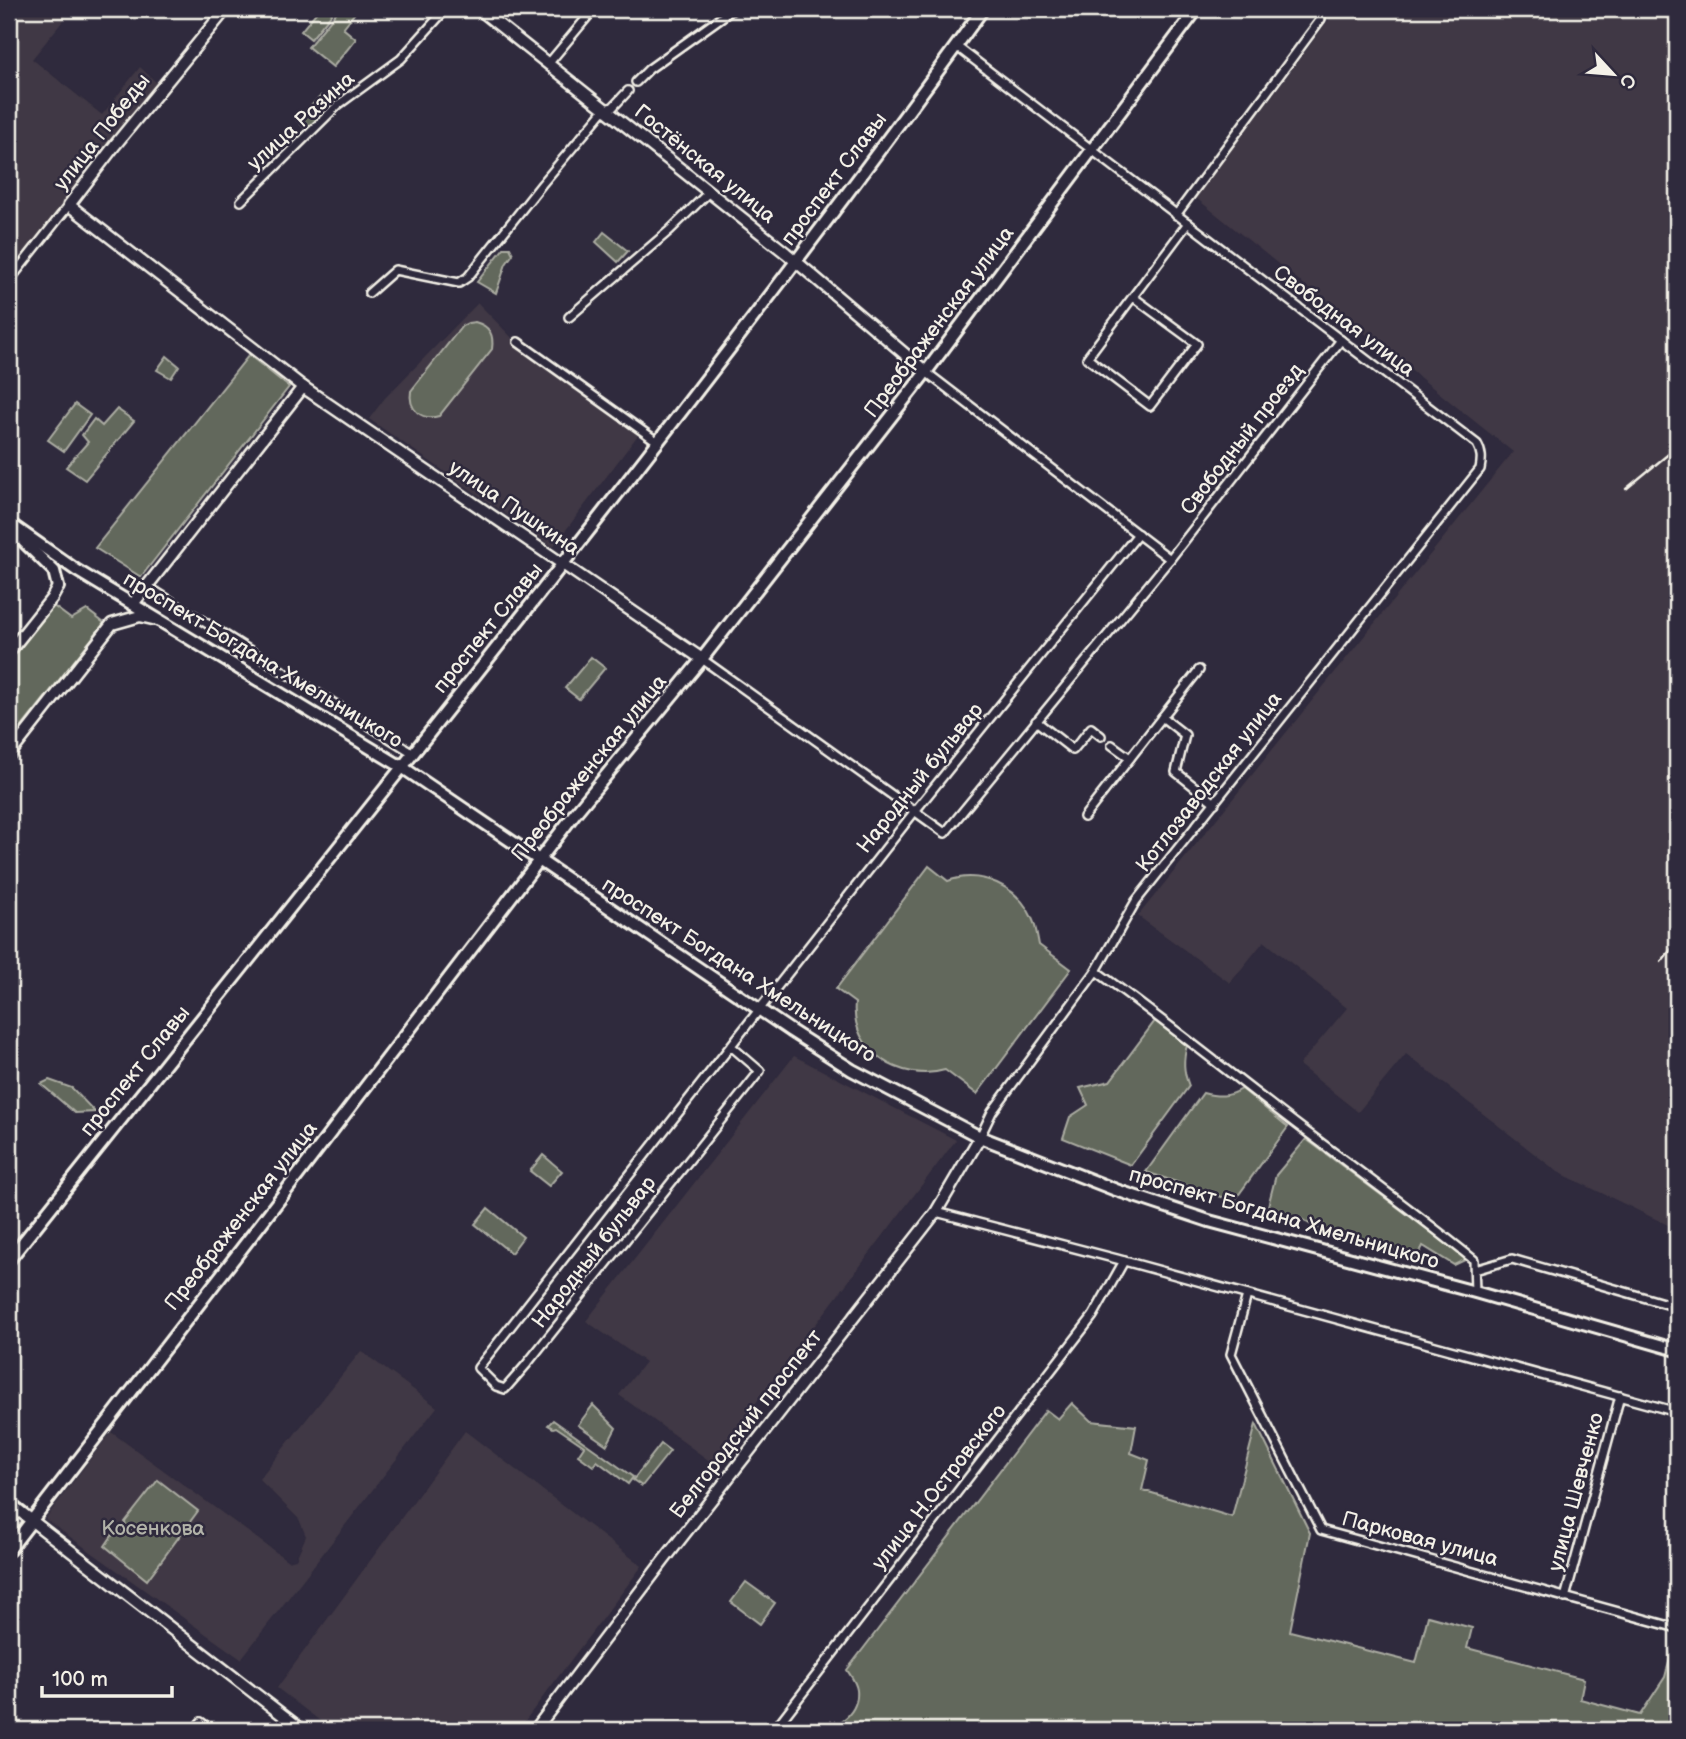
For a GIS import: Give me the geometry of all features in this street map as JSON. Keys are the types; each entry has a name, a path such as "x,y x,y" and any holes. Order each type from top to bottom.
{"main road":[{"name":"проспект Славы","path":"9,1260 564,565 796,262 983,9"},
{"name":"Преображенская улица","path":"9,1550 592,792 702,659 926,372 1197,9"},
{"path":"9,525 54,571 58,587"},
{"name":"проспект Богдана Хмельницкого","path":"9,525 76,570 402,767 759,1010 852,1070 983,1138 1116,1190 1209,1221 1475,1292 1677,1350"}],"street":[{"name":"улица Победы","path":"9,281 226,9"},
{"name":"улица Разина","path":"240,201 338,105 401,59 446,9"},
{"name":"Гостёнская улица","path":"479,9 786,253 926,372 1170,559"},
{"path":"492,19 499,9"},
{"path":"549,63 594,9"},
{"path":"636,82 649,69 733,9"},
{"path":"1176,215 1321,19"},
{"name":"Свободная улица","path":"956,46 1477,444 1482,460"},
{"path":"369,293 395,270 459,283 468,277 605,108 613,107 628,91"},
{"path":"569,317 670,230 709,192"},
{"name":"улица Пушкина","path":"69,205 303,387 702,659 945,832 1036,721"},
{"path":"1133,297 1197,344 1150,406 1087,358 1188,223"},
{"name":"Свободный проезд","path":"1170,559 1341,340"},
{"path":"518,342 658,442"},
{"path":"133,604 303,387"},
{"name":"Котлозаводская улица","path":"983,1138 992,1112 1096,971 1136,901 1480,469 1482,460"},
{"name":"Народный бульвар","path":"731,1046 760,1071 535,1354 505,1389 496,1386 478,1368 915,811 1138,534"},
{"path":"1101,736 1091,728 1073,750 1036,721 1170,559"},
{"path":"147,586 413,753"},
{"path":"9,652 58,587"},
{"path":"9,755 112,624 141,616 163,622"},
{"path":"1084,817 1199,670"},
{"path":"1163,717 1185,735 1176,772 1215,803"},
{"path":"1112,745 1130,758"},
{"path":"1096,971 1151,1010 1302,1129 1440,1232 1474,1261 1475,1292"},
{"name":"Белгородский проспект","path":"535,1730 936,1212 983,1138"},
{"path":"936,1212 1677,1412"},
{"path":"1475,1270 1512,1259 1677,1307"},
{"name":"улица Н.Островского","path":"774,1730 1093,1316 1124,1261"},
{"name":"Парковая улица","path":"1247,1295 1231,1354 1320,1529 1677,1628"},
{"name":"улица Шевченко","path":"1565,1598 1620,1396"},
{"path":"9,1503 302,1730"},
{"path":"194,1730 201,1722 212,1730"}],"shaded area":[{"path":"9,9 71,11 32,59 102,115 140,67 159,85 98,162 93,157 76,179 80,184 9,274"},
{"path":"1337,9 1677,9 1677,1227 1558,1172 1406,1054 1358,1112 1299,1065 1347,1008 1264,941 1230,983 1138,916 1513,452 1196,198"},
{"path":"478,303 518,344 638,435 553,547 369,419 385,398"},
{"path":"794,1056 956,1140 711,1462 619,1395 645,1362 586,1321"},
{"path":"361,1351 437,1407 241,1659 45,1519 111,1432 288,1561 296,1559 306,1536 299,1519 259,1479"},
{"path":"465,1431 642,1566 518,1730 332,1730 277,1688"}],"green space":[{"path":"319,9 333,12 311,39 301,31"},
{"path":"339,9 357,10 343,28 356,39 333,67 308,47"},
{"path":"321,96 333,108 308,131 297,120"},
{"path":"604,232 628,251 618,262 596,242"},
{"path":"504,248 510,248 513,254 506,264 496,293 477,282"},
{"path":"475,322 490,332 492,349 439,416 421,415 414,408 411,391 462,326"},
{"path":"249,355 289,387 141,577 95,548"},
{"path":"167,356 179,366 171,378 157,370"},
{"path":"75,404 90,415 64,451 48,440"},
{"path":"117,409 134,421 85,480 66,467 88,442 82,435 94,419 102,426"},
{"path":"52,605 71,619 87,610 104,623 9,743 9,662"},
{"path":"591,657 605,668 579,699 565,688"},
{"path":"929,866 948,881 973,877 997,883 1008,889 1026,907 1032,918 1039,945 1071,969 977,1094 945,1070 912,1072 882,1059 870,1049 861,1036 855,1003 836,989"},
{"path":"1155,1021 1187,1045 1184,1065 1189,1086 1131,1165 1063,1138 1070,1117 1088,1105 1080,1088 1110,1081"},
{"path":"49,1080 72,1088 95,1112 75,1113 41,1084"},
{"path":"1242,1089 1288,1127 1234,1201 1146,1172 1203,1093 1223,1096"},
{"path":"1306,1139 1467,1259 1454,1265 1423,1246 1416,1260 1327,1234 1301,1219 1267,1210 1276,1175"},
{"path":"543,1155 562,1171 549,1186 530,1171"},
{"path":"488,1208 523,1237 511,1253 475,1224"},
{"path":"1072,1403 1091,1421 1136,1426 1131,1453 1149,1460 1142,1490 1232,1517 1256,1424 1310,1533 1290,1631 1416,1663 1428,1616 1472,1628 1467,1648 1584,1679 1580,1699 1640,1715 1665,1677 1677,1633 1677,1730 800,1730 807,1722 816,1726 833,1725 854,1708 857,1690 847,1670 1046,1410 1058,1419"},
{"path":"593,1405 616,1428 607,1445 578,1425"},
{"path":"553,1420 633,1477 628,1484 597,1461 593,1466 578,1455 584,1446 556,1427 548,1425"},
{"path":"661,1444 670,1451 642,1486 633,1480"},
{"name":"Косенкова","path":"158,1480 198,1511 147,1580 105,1546 116,1530 126,1528 125,1522"},
{"path":"746,1582 775,1603 760,1624 731,1602"}],"railway":[{"path":"1626,489 1677,447"},
{"path":"1661,962 1677,942"}]}
